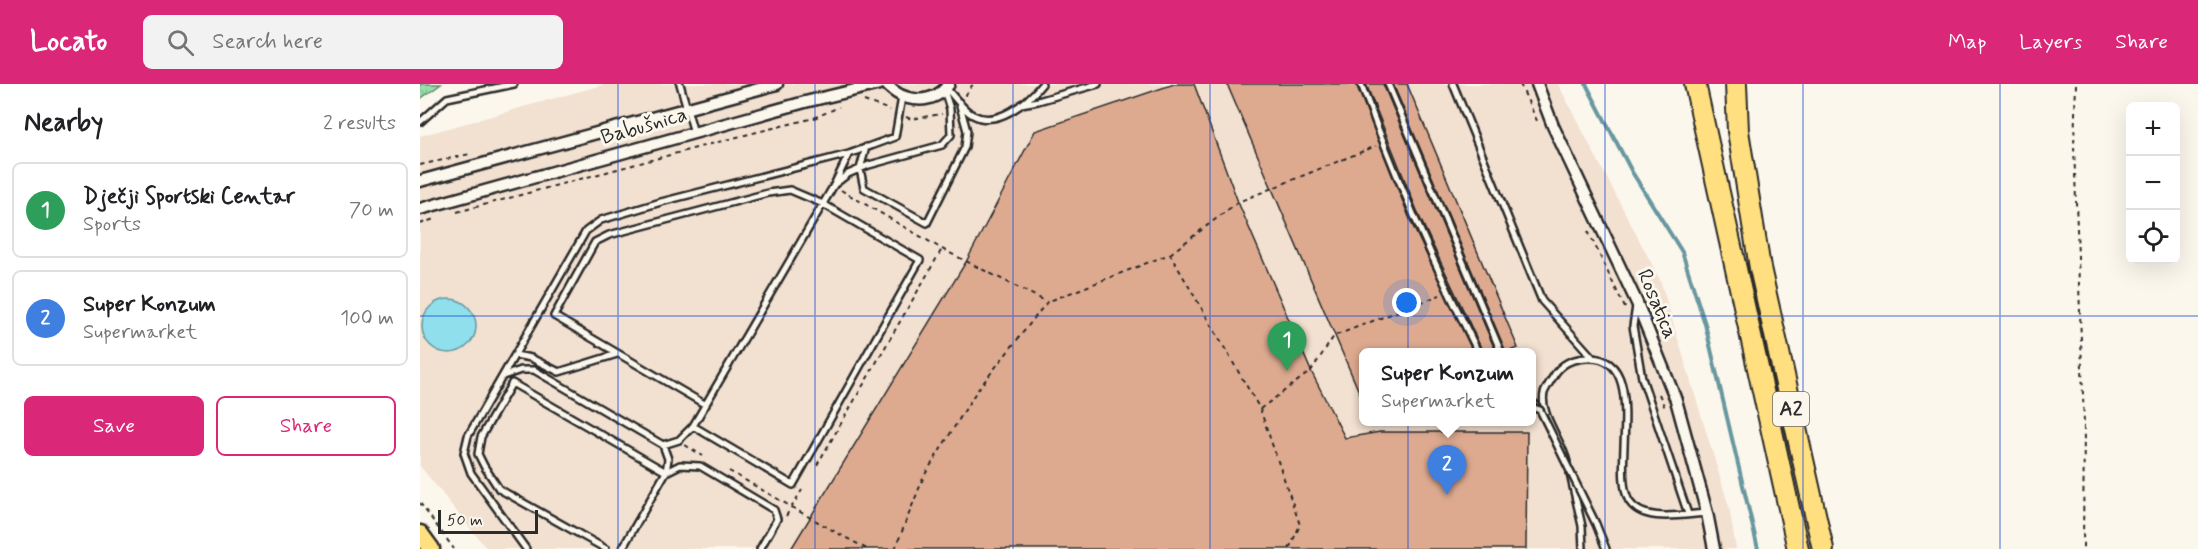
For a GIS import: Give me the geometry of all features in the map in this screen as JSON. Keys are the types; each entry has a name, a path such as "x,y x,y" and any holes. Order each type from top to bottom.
{"highway":[{"name":"A2","path":"1695,84 1798,549"},
{"name":"A2","path":"1736,84 1738,131 1760,268 1823,549"}],"main road":[{"path":"420,534 431,549"}],"street":[{"name":"Babušnica","path":"420,181 777,84"},
{"name":"Babušnica","path":"420,209 805,102 880,84"},
{"path":"886,84 902,97 913,100 924,100 935,96 946,87"},
{"name":"Rosatica","path":"1537,84 1553,126 1637,303 1676,400 1707,513 1714,549"}],"lane":[{"path":"420,122 447,98 514,84"},
{"path":"680,84 694,133"},
{"path":"946,87 973,115 989,118 1010,113 1042,84"},
{"path":"1021,104 1098,84"},
{"path":"1361,84 1383,142 1447,292 1476,348"},
{"path":"1388,84 1499,348"},
{"path":"1453,84 1542,301 1593,358"},
{"path":"834,185 848,174 860,169 942,145 951,135 946,87"},
{"path":"526,549 471,473 464,453 468,436 586,231 601,220 661,202 849,154 895,137 902,97"},
{"path":"866,147 860,169 864,188 927,223 965,147 967,131 959,102"},
{"path":"663,446 679,440 693,426 834,185 849,154"},
{"path":"693,426 793,485 920,260 823,204 790,190 768,193 609,235 595,242 554,316 706,405"},
{"path":"1637,303 1633,326 1642,378 1688,514"},
{"path":"515,355 531,358 559,372 617,354"},
{"path":"1583,549 1582,526 1566,455 1546,415 1544,394 1563,364 1576,359 1593,358 1608,362 1621,381 1626,413 1623,474 1629,500 1640,512 1656,515 1707,513"},
{"path":"503,376 521,370 534,370 663,446 668,459 666,472 622,549"},
{"path":"606,549 499,489 484,466 478,454 481,437 512,383 666,472"},
{"path":"1536,406 1596,524 1606,549"},
{"path":"1536,409 1540,410"},
{"path":"666,472 680,465 700,466 774,510 777,519 760,549"}],"path":[{"path":"967,94 973,84"},
{"path":"1520,84 1540,128"},
{"path":"2076,84 2074,146 2084,423 2083,549"},
{"path":"858,101 863,100 889,110"},
{"path":"452,214 814,118 843,105"},
{"path":"910,119 942,114"},
{"path":"895,549 924,476 976,392 1047,302 1170,254 1238,202 1383,142"},
{"path":"834,185 942,249 1047,302"},
{"path":"420,224 442,216"},
{"path":"1584,223 1633,326"},
{"path":"816,465 942,249"},
{"path":"1170,254 1260,409 1300,525 1289,549"},
{"path":"1260,409 1311,371 1334,336 1447,292"},
{"path":"1657,388 1665,409"},
{"path":"782,524 804,486"},
{"path":"420,503 453,549"}],"shaded area":[{"path":"606,84 1558,84 1660,280 1729,507 1736,549 487,549 420,466 420,136"}],"green space":[{"path":"420,84 441,84 420,99"}],"water":[{"path":"444,299 454,299 464,303 472,311 476,326 472,341 464,349 454,353 444,353 434,349 426,341 422,331 422,321 426,311 434,303"}],"building":[{"path":"1174,84 1194,84 1238,202 1311,371 1345,438 1380,432 1527,432 1526,549 791,549 966,262 1035,131"},
{"path":"1227,84 1356,84 1411,222 1471,348 1359,348 1359,392"},
{"path":"1366,84 1383,84 1494,348 1481,348 1420,218"},
{"path":"1393,84 1407,84 1518,348 1504,348"}],"waterway":[{"path":"1586,84 1632,172 1682,252 1705,324 1758,549"}],"place":[{"name":"Dječji Sportski Centar","path":"1287,371"},
{"name":"Super Konzum","path":"1447,495"}]}
